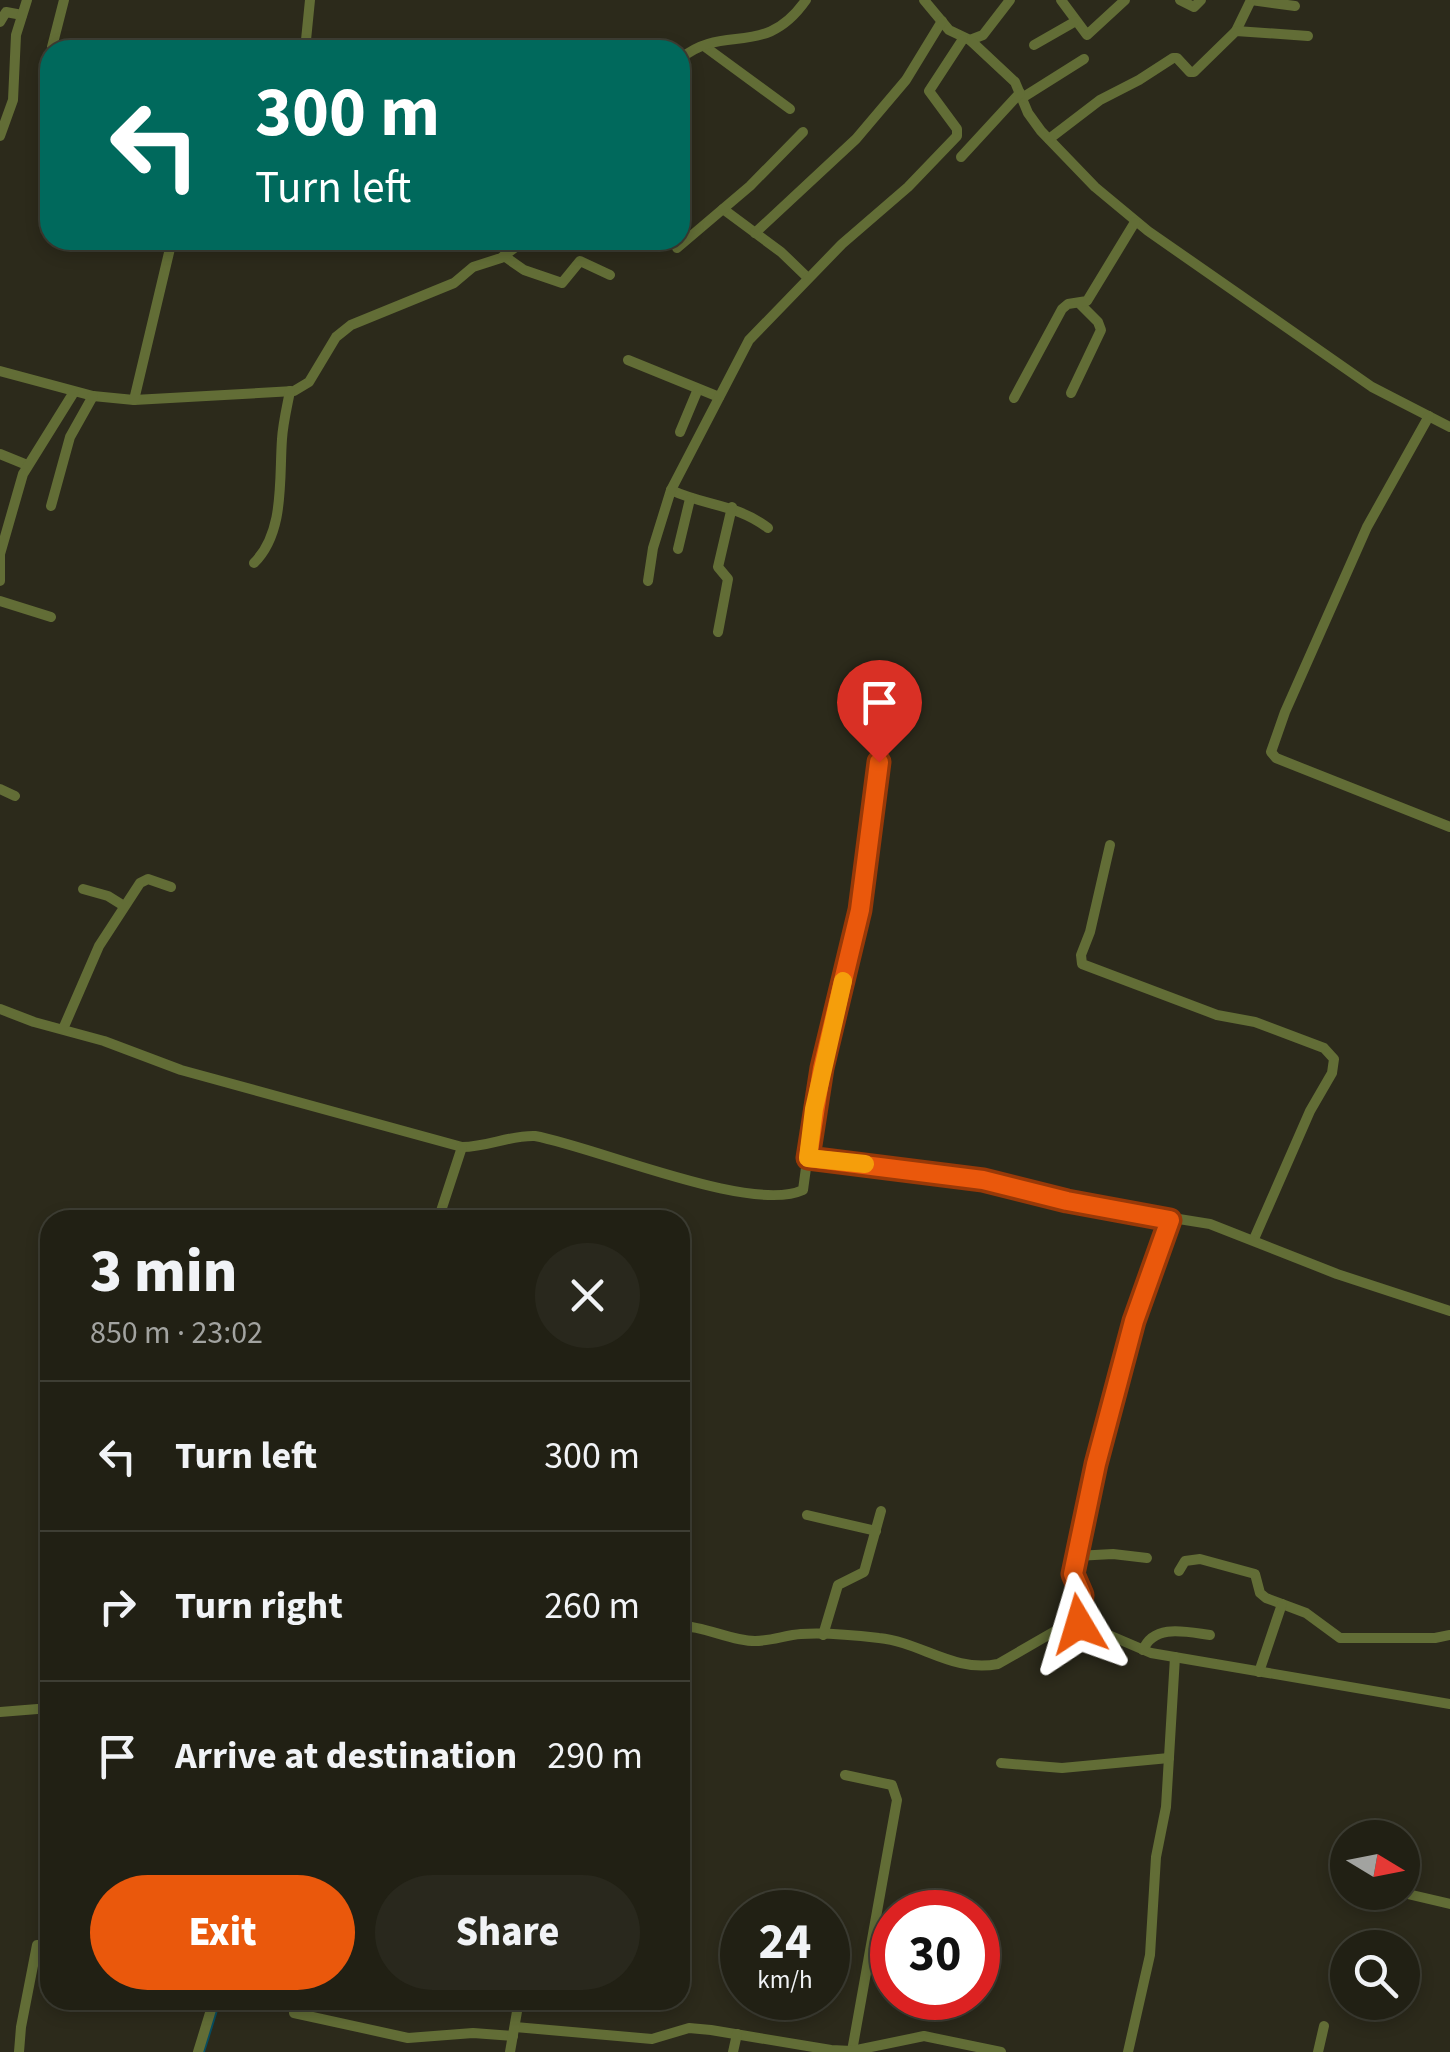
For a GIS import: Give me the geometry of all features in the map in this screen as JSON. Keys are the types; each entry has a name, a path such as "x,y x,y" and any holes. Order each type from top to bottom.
{"street":[{"path":"0,136 13,100 14,46 26,0"},
{"path":"54,40 64,0"},
{"path":"306,40 310,0"},
{"path":"690,54 704,46 766,36 786,23 806,0"},
{"path":"924,0 942,22 1008,75 1033,121 1136,222 1372,387 1450,427"},
{"path":"972,145 958,134 929,91 967,40 983,35 1010,0"},
{"path":"1065,2 1084,34 1089,35 1125,0"},
{"path":"1180,0 1194,7 1201,0"},
{"path":"1048,138 1100,100 1173,58 1194,72 1236,31 1251,0 1295,6"},
{"path":"0,22 6,12 22,15"},
{"path":"1034,45 1076,21"},
{"path":"755,234 856,139 906,80 942,22"},
{"path":"1236,31 1308,36"},
{"path":"704,46 790,109"},
{"path":"961,157 1021,95 1084,59"},
{"path":"690,237 804,132"},
{"path":"648,581 653,548 671,490 750,340 808,278 908,187 958,134"},
{"path":"724,209 808,278"},
{"path":"1014,398 1062,309 1090,298 1136,222"},
{"path":"134,400 170,250"},
{"path":"0,370 74,392 134,400 302,389 336,338 351,325 454,283 473,266 512,250"},
{"path":"504,256 524,270 561,283 566,282 580,261 610,275"},
{"path":"1071,393 1101,330 1080,304"},
{"path":"628,360 720,397"},
{"path":"680,432 698,389"},
{"path":"254,563 269,546 282,478 282,430 290,391"},
{"path":"0,581 0,554 27,465 74,392"},
{"path":"51,506 70,437 93,396"},
{"path":"1429,416 1367,527 1271,752 1276,758 1450,827"},
{"path":"0,454 27,465"},
{"path":"671,490 690,499 749,513 768,528"},
{"path":"678,549 690,499"},
{"path":"718,632 728,579 718,567 732,508"},
{"path":"0,601 51,616"},
{"path":"0,1009 181,1070 462,1148 535,1136 715,1188 785,1195 803,1190 822,1068 860,910 879,762"},
{"path":"0,789 15,796"},
{"path":"1110,846 1090,932 1080,955 1082,964 1217,1015 1260,1024 1324,1048 1334,1059 1332,1073 1310,1111 1254,1238"},
{"path":"63,1030 99,946 124,906 144,880 171,887"},
{"path":"83,889 108,896 124,906"},
{"path":"441,1210 462,1148"},
{"path":"808,1158 983,1180 1067,1201 1210,1224 1254,1238 1337,1274 1450,1310"},
{"path":"1079,1624 1082,1595 1073,1580 1076,1556 1114,1384 1170,1220"},
{"path":"823,1635 836,1589 841,1582 864,1572 881,1511"},
{"path":"806,1515 876,1531"},
{"path":"1076,1556 1113,1554 1147,1558"},
{"path":"1180,1571 1189,1559 1257,1576 1260,1593 1266,1598 1306,1613 1340,1638 1435,1638 1449,1633"},
{"path":"1258,1672 1282,1604"},
{"path":"690,1626 750,1641 802,1634 881,1638 962,1665 988,1666 998,1664 1057,1628 1079,1624 1143,1650 1175,1657 1450,1704"},
{"path":"1143,1650 1149,1637 1158,1633 1210,1635"},
{"path":"1128,2052 1150,1955 1156,1857 1166,1807 1175,1657"},
{"path":"0,1712 40,1709"},
{"path":"1001,1763 1062,1768 1169,1758"},
{"path":"845,1775 892,1786 897,1800 852,2051"},
{"path":"1420,1897 1450,1904"},
{"path":"19,2052 20,2027 37,1945"},
{"path":"198,2052 211,2010"},
{"path":"510,2052 518,2010"},
{"path":"294,2013 408,2038 514,2031 652,2039 689,2028 737,2034 777,2047 852,2051 888,2047 924,2036 961,2048 1001,2052"},
{"path":"1318,2052 1324,2026"},
{"path":"736,2052 737,2034"}],"waterway":[{"path":"204,2051 217,2010"}],"slow traffic":[{"path":"843,981 822,1068 808,1158 865,1164"}],"route":[{"path":"879,762 860,910 822,1068 808,1158 983,1180 1170,1220 1114,1384 1073,1574 1082,1595 1079,1624"}]}
